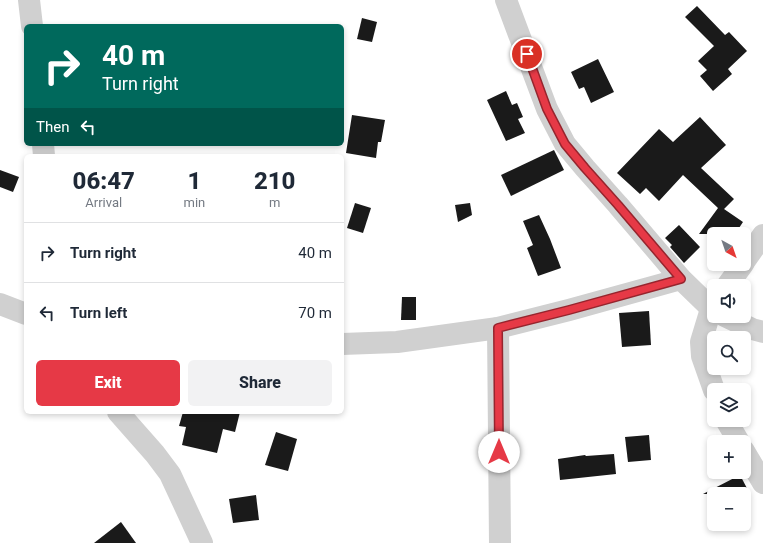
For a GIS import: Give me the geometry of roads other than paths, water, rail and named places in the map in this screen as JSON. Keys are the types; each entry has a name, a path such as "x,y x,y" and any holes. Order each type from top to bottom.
{"street":[{"path":"29,0 32,24"},
{"path":"506,0 547,109 565,144 681,279 707,302"},
{"path":"751,252 763,235"},
{"path":"344,344 397,342 498,328 681,279"},
{"path":"0,304 24,313"},
{"path":"710,323 701,342 702,356 712,383"},
{"path":"741,323 752,329 763,332"},
{"path":"498,328 500,543"},
{"path":"120,414 155,454 170,474 202,543"},
{"path":"751,463 763,483"}]}
